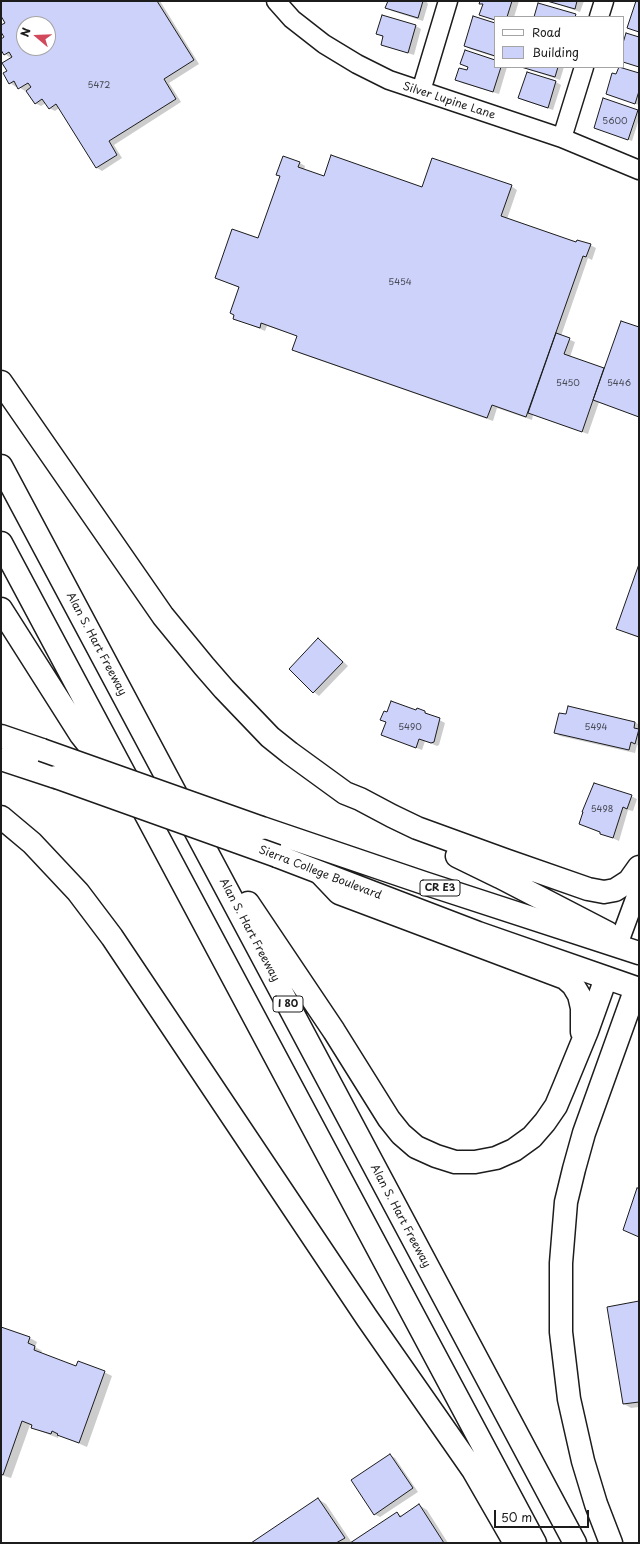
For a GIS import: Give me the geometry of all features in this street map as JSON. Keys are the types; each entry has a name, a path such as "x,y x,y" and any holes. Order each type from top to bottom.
{"main road":[{"path":"1,382 163,616 204,666 270,737 308,767 345,793 417,828 588,889 604,892 615,890 629,881 639,867"},
{"name":"Alan S. Hart Freeway","path":"1,466 574,1543"},
{"path":"1,543 535,1543"},
{"path":"1,609 81,735 152,826"},
{"name":"Sierra College Boulevard","path":"1,736 262,828 424,883 639,952"},
{"name":"Sierra College Boulevard","path":"1,759 56,777 277,856 478,933 606,978 638,986"},
{"path":"179,799 334,1031 389,1119 401,1134 416,1147 436,1156 456,1162 475,1162 496,1158 514,1150 532,1137 556,1106 581,1047 618,946 608,933 500,876 388,823 356,805 345,793"},
{"path":"1,817 32,843 74,887 112,937 367,1318 473,1470 515,1543"},
{"path":"320,873 339,894 565,978 576,990 581,1002 581,1047"},
{"path":"611,1543 596,1504 583,1461 569,1399 561,1332 561,1263 566,1202 584,1133 638,986"}],"street":[{"name":"Silver Lupine Lane","path":"276,1 292,19 307,31 357,64 388,80 562,138 639,170"},
{"path":"421,91 448,1"},
{"path":"599,16 604,1"},
{"path":"562,138 584,68"},
{"path":"618,946 639,888"}],"building":[{"path":"1,1 157,1 194,60 164,79 176,99 109,141 117,155 96,168 56,104 49,109 42,99 35,104 26,91 31,87 28,83 18,89 14,81 9,84 3,73 7,71 2,63 12,57 9,52 4,55 1,50 1,39 4,37 1,32 1,25 5,23 1,16"},
{"path":"388,1 423,1 418,18 385,8"},
{"path":"480,1 512,1 507,16 494,16 494,20 479,15 483,4 479,4"},
{"path":"547,1 577,1 575,9"},
{"path":"636,1 639,1 639,32 627,28"},
{"path":"538,3 576,14 575,16 534,16"},
{"path":"382,15 416,25 408,53 381,45 383,36 376,34"},
{"path":"473,16 494,23 494,56 464,46"},
{"path":"626,33 639,37 639,67 624,62 624,40"},
{"path":"465,50 494,60 494,68 501,68 493,92 455,80 459,68 467,70 468,67 460,64"},
{"path":"524,68 558,68 555,77"},
{"path":"619,68 639,73 639,91 635,104 606,94 612,73 616,74"},
{"path":"527,72 556,81 548,108 518,98"},
{"path":"603,98 638,110 628,140 594,128"},
{"path":"331,155 422,187 432,158 512,185 501,216 576,242 577,240 591,244 586,257 583,256 526,417 492,405 487,418 292,350 297,336 261,323 260,328 233,319 234,315 230,313 239,287 215,278 232,229 258,238 280,176 276,175 283,156 300,162 298,167 324,176"},
{"path":"621,321 639,327 639,417 593,400"},
{"path":"556,333 570,338 564,354 604,368 582,432 528,413"},
{"path":"639,564 639,637 616,629"},
{"path":"318,638 343,662 313,693 289,669"},
{"path":"391,701 416,710 417,708 425,711 425,713 440,718 434,742 431,743 419,739 416,748 381,735 386,722 380,720 384,711 387,712"},
{"path":"568,706 635,722 634,728 639,729 635,744 631,742 629,750 554,733 559,713 566,714"},
{"path":"594,783 632,795 627,809 623,807 613,838 600,834 600,832 579,824 582,812"},
{"path":"637,1188 639,1188 639,1237 623,1230"},
{"path":"639,1301 639,1402 623,1404 607,1307"},
{"path":"1,1327 30,1337 28,1343 35,1346 34,1350 76,1366 78,1361 105,1371 79,1443 57,1435 58,1434 52,1431 51,1434 31,1428 32,1425 22,1421 3,1475 1,1474"},
{"path":"390,1454 413,1488 374,1515 351,1480"},
{"path":"318,1498 345,1538 336,1543 251,1543"},
{"path":"419,1504 444,1543 350,1543 397,1512 400,1517"}]}
